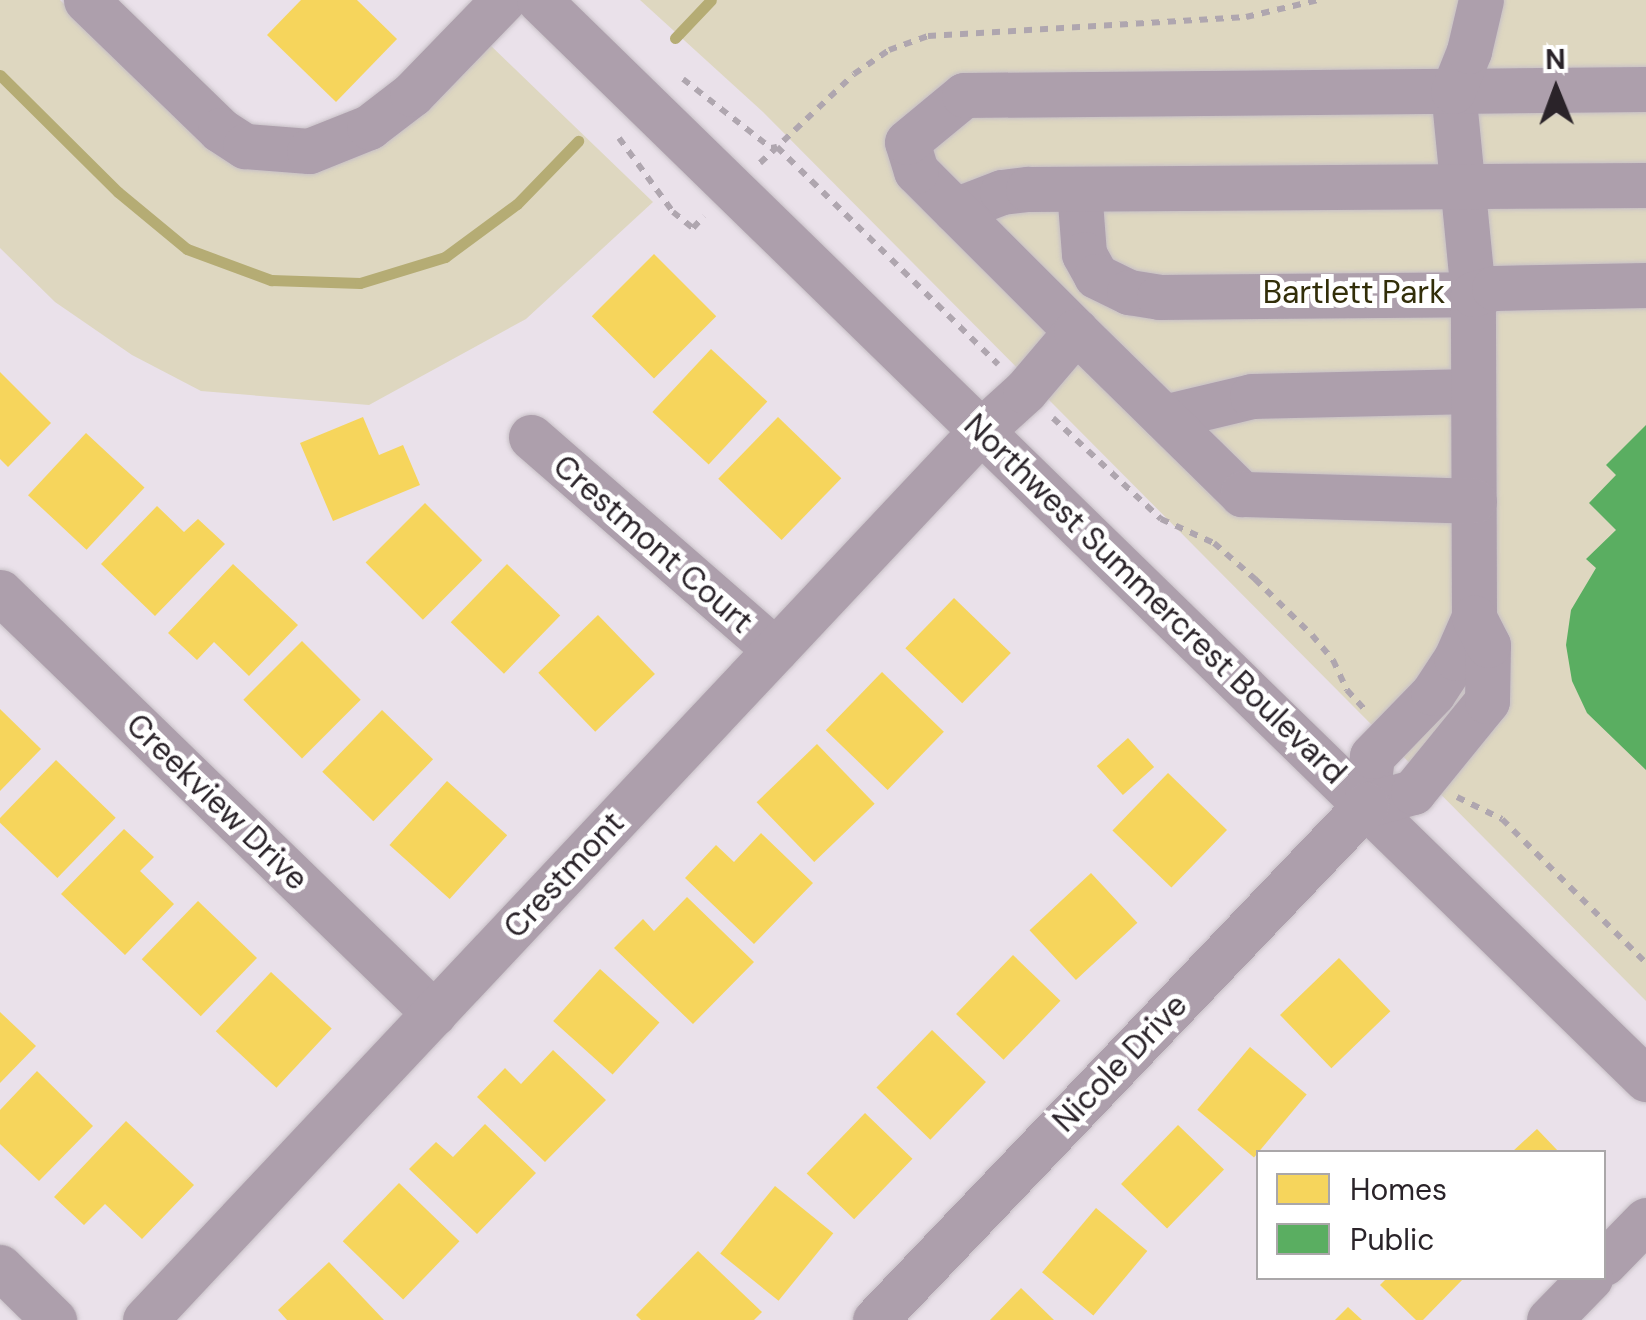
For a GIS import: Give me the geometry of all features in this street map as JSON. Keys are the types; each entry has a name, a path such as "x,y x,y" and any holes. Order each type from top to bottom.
{"street":[{"path":"86,0 220,130 245,146 308,151 370,128 412,94 503,0"},
{"name":"Northwest Summercrest Boulevard","path":"539,0 1646,1079"},
{"path":"1474,617 1488,645 1487,701 1413,792 1366,805 1372,756 1433,693 1456,658 1474,617 1472,294 1452,91 1469,51 1481,0"},
{"path":"1474,501 1242,494 916,172 907,142 964,94 1646,89"},
{"path":"956,210 1002,192 1078,188 1646,185"},
{"path":"1078,188 1084,254 1096,276 1129,292 1159,297 1472,294 1494,288 1646,285"},
{"name":"Crestmont","path":"145,1320 982,430 1026,391 1076,331"},
{"path":"1164,417 1252,396 1473,391"},
{"name":"Crestmont Court","path":"531,437 775,650"},
{"name":"Creekview Drive","path":"0,592 434,1013"},
{"name":"Nicole Drive","path":"875,1320 1366,805"},
{"path":"1606,1262 1646,1220"},
{"path":"0,1267 54,1320"},
{"path":"1549,1320 1588,1280"}],"path":[{"path":"1318,0 1246,17 928,36 889,50 854,74 777,147 1161,519 1214,544 1255,579 1312,635 1333,660 1347,690 1390,737"},
{"path":"1428,776 1439,788 1502,819 1646,962"}],"green space":[{"path":"0,0 60,0 161,99 290,168 487,42 653,202 526,319 369,405 201,391 132,355 55,302 0,248"},
{"name":"Bartlett Park","path":"640,0 1646,0 1646,1001 763,112"}],"building: Homes":[{"path":"301,0 357,0 397,39 336,102 267,35"},
{"path":"654,254 716,316 654,378 592,316"},
{"path":"711,349 767,402 709,464 652,412"},
{"path":"0,372 51,423 8,467 0,459"},
{"path":"363,417 379,455 403,445 420,485 333,521 300,443"},
{"path":"778,417 841,478 782,540 718,479"},
{"path":"86,433 145,488 87,550 28,495"},
{"path":"425,503 482,560 423,620 366,562"},
{"path":"157,506 184,532 198,519 225,544 155,616 101,564"},
{"path":"233,564 298,625 249,676 214,642 197,660 168,633"},
{"path":"507,564 560,615 504,674 451,622"},
{"path":"954,598 1011,653 962,703 905,648"},
{"path":"598,615 655,674 595,732 538,673"},
{"path":"302,641 361,700 302,758 243,700"},
{"path":"882,672 944,732 888,790 826,730"},
{"path":"0,709 41,749 0,791"},
{"path":"382,710 433,759 373,821 322,772"},
{"path":"1128,738 1154,767 1123,795 1097,766"},
{"path":"817,744 875,804 814,862 757,802"},
{"path":"56,760 116,818 57,878 0,823 0,818"},
{"path":"1168,773 1227,830 1171,888 1112,831"},
{"path":"447,781 507,835 450,899 389,845"},
{"path":"124,829 154,857 140,871 174,904 125,955 61,894"},
{"path":"761,833 813,883 754,944 685,878 716,845 734,862"},
{"path":"1091,873 1137,923 1076,980 1030,930"},
{"path":"687,897 754,962 693,1024 614,948 643,919 654,931"},
{"path":"198,901 257,958 201,1016 142,959"},
{"path":"1013,955 1060,1001 1004,1060 956,1014"},
{"path":"1339,958 1390,1011 1331,1068 1280,1015"},
{"path":"600,969 659,1023 613,1075 553,1021"},
{"path":"271,972 332,1029 276,1088 216,1031"},
{"path":"0,1012 36,1046 0,1083"},
{"path":"932,1030 986,1082 930,1140 876,1088"},
{"path":"1250,1047 1307,1095 1260,1150 1256,1150 1254,1157 1197,1110"},
{"path":"553,1050 606,1100 545,1162 477,1097 505,1068 521,1084"},
{"path":"37,1071 93,1126 39,1181 0,1144 0,1110"},
{"path":"865,1113 912,1159 854,1219 807,1173"},
{"path":"126,1121 194,1185 142,1239 105,1204 84,1225 54,1197"},
{"path":"485,1124 536,1173 477,1234 409,1169 436,1142 453,1157"},
{"path":"1178,1125 1224,1169 1167,1228 1121,1184"},
{"path":"1537,1129 1557,1150 1514,1150"},
{"path":"399,1183 459,1241 403,1300 343,1241"},
{"path":"775,1186 833,1233 779,1301 720,1254"},
{"path":"1096,1208 1147,1251 1093,1315 1042,1272"},
{"path":"698,1251 762,1312 754,1320 641,1320 636,1315"},
{"path":"329,1262 384,1320 287,1320 278,1310"},
{"path":"1385,1280 1462,1280 1423,1320 1416,1320 1380,1285"},
{"path":"1021,1288 1054,1320 990,1320"},
{"path":"1348,1307 1362,1320 1335,1320"}],"building: Public":[{"path":"1646,425 1646,770 1587,713 1572,681 1566,645 1571,610 1596,568 1586,559 1616,530 1589,503 1616,475 1606,465"}],"waterway":[{"path":"675,38 711,0"},
{"path":"0,75 118,192 187,249 271,280 360,283 445,257 517,204 578,141"}]}
